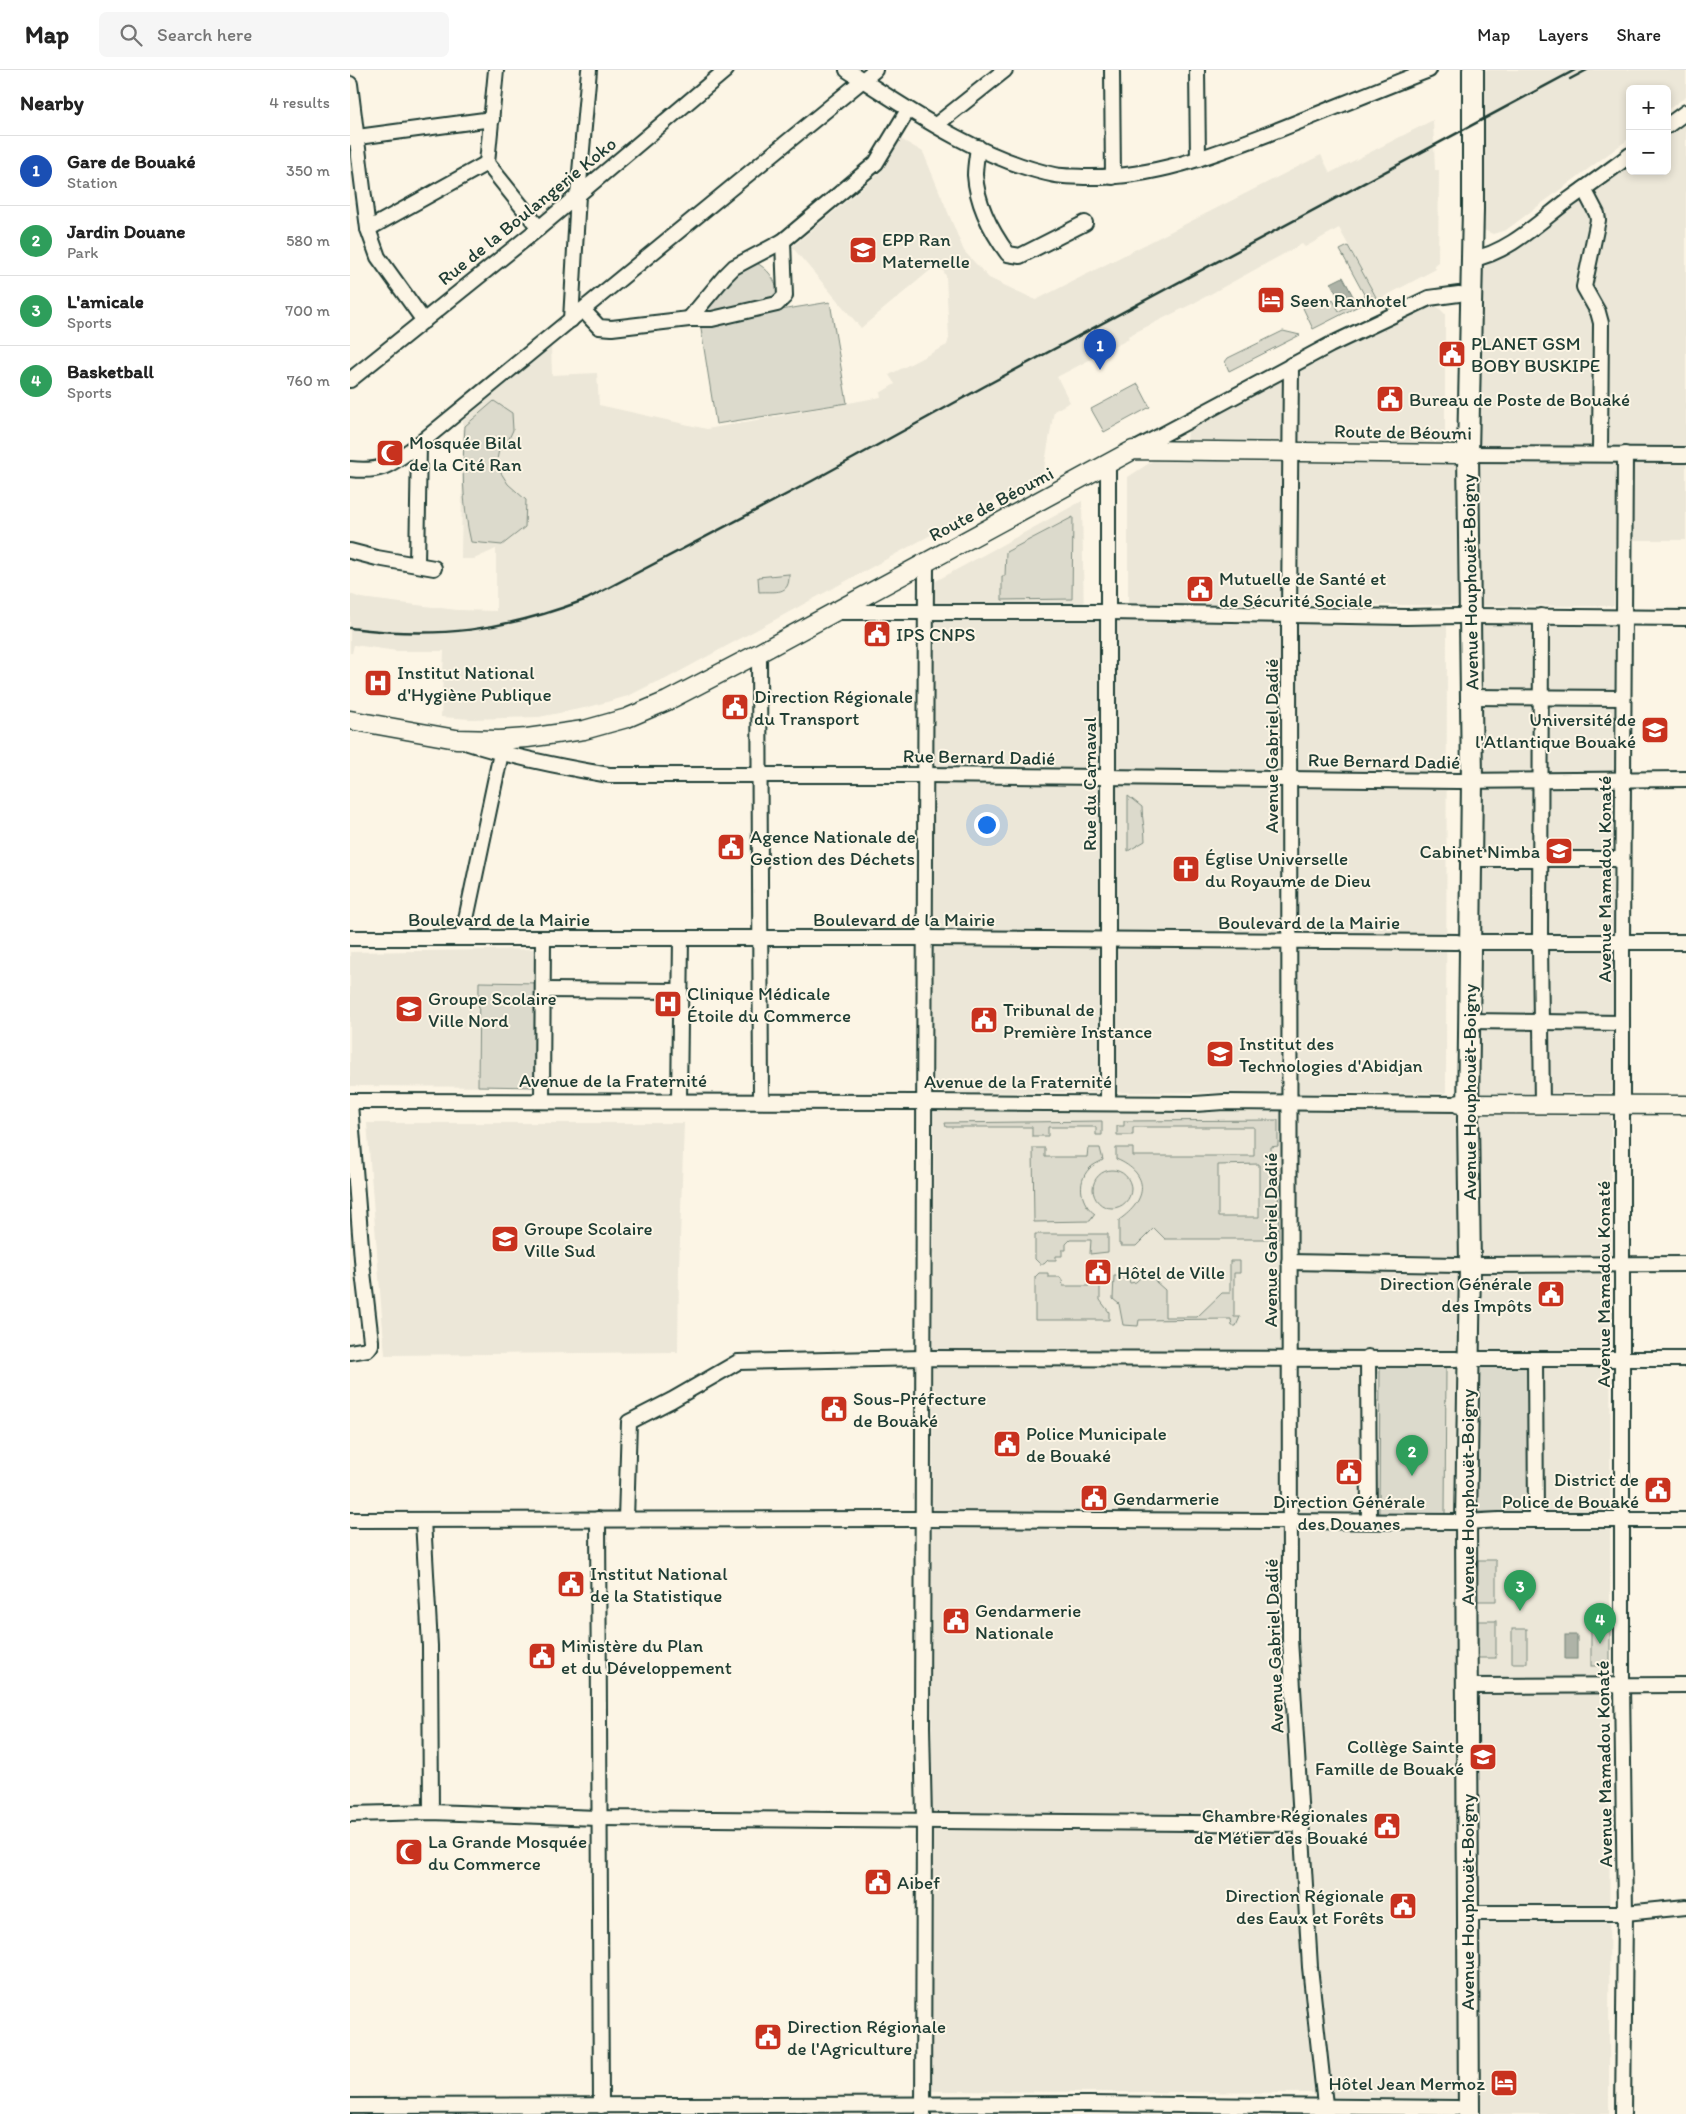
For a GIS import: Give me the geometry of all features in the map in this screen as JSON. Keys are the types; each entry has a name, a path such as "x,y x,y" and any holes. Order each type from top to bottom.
{"highway":[{"name":"Avenue Houphouët-Boigny","path":"1460,70 1461,220 1459,294 1465,616 1464,1265 1460,1522 1461,2112"},
{"name":"Avenue Houphouët-Boigny","path":"1463,454 1472,259 1473,70"},
{"name":"Avenue Houphouët-Boigny","path":"1463,1104 1468,1021 1463,942 1469,859 1465,781 1471,698 1465,616"},
{"name":"Avenue Houphouët-Boigny","path":"1460,1522 1466,1686 1466,1913 1461,2112"}],"main road":[{"name":"Route de Béoumi","path":"350,720 456,739 527,738 584,730 627,718 667,701 1133,450 1463,454"},
{"name":"Avenue de la Fraternité","path":"1463,1104 1686,1105"}],"street":[{"path":"496,70 487,163 539,228"},
{"path":"571,320 578,195 589,70"},
{"name":"Rue de la Boulangerie Koko","path":"350,380 539,228 726,70"},
{"path":"847,70 908,110 1002,159 1056,176 1113,178 1170,167 1198,159 1255,139 1430,70"},
{"path":"350,469 366,471 386,467 419,444 875,70"},
{"path":"936,125 1005,70"},
{"path":"1112,70 1113,178"},
{"path":"1197,70 1198,159"},
{"path":"350,84 353,138 368,229 378,257 424,321"},
{"path":"689,319 724,276 734,267 783,241 876,163 908,110"},
{"path":"353,138 492,119"},
{"path":"978,147 975,174 980,203 996,239 1008,254 1020,256 1085,223"},
{"path":"1472,259 1485,257 1503,247 1626,158"},
{"path":"368,229 487,163"},
{"path":"1584,189 1597,214 1598,220 1584,287 1598,312 1601,323 1600,454"},
{"path":"583,310 598,327 632,326 689,319 712,319 777,304 785,296 783,241"},
{"path":"1133,450 1292,366 1429,298 1459,294"},
{"name":"Avenue Gabriel Dadié","path":"1292,366 1289,615 1290,1639 1310,1967 1325,2110"},
{"path":"417,564 419,444"},
{"name":"Route de Béoumi","path":"1463,454 1686,455"},
{"name":"Avenue Mamadou Konaté","path":"1623,2114 1625,1913 1622,1686 1622,858 1625,454"},
{"name":"Rue du Carnaval","path":"1108,464 1108,1103"},
{"path":"350,551 377,558 434,568"},
{"path":"923,2109 924,1820 922,1727 926,563"},
{"path":"835,612 1108,612 1406,617 1686,618"},
{"path":"1541,616 1540,943 1542,1105"},
{"path":"759,652 761,1101"},
{"path":"1471,698 1623,698"},
{"name":"Rue Bernard Dadié","path":"456,739 501,753 559,767 609,775 925,775 1465,781 1686,779"},
{"path":"462,938 501,753"},
{"path":"1469,859 1622,858"},
{"name":"Boulevard de la Mairie","path":"350,938 925,938 1540,943 1686,942"},
{"path":"542,1101 543,938"},
{"path":"679,1101 681,938"},
{"path":"543,990 680,991"},
{"path":"1468,1021 1622,1022"},
{"name":"Avenue de la Fraternité","path":"350,1103 761,1101 1463,1104"},
{"path":"350,1103 363,1272 371,1341 368,1349 350,1352"},
{"path":"1289,1262 1464,1265 1686,1264"},
{"path":"626,1520 629,1422 672,1400 733,1364 743,1362 924,1358 1368,1357 1686,1359"},
{"path":"1368,1357 1369,1520"},
{"path":"1535,1359 1536,1520"},
{"path":"350,1520 923,1519 1460,1522 1686,1520"},
{"path":"423,1520 430,1646 431,1812"},
{"path":"598,1520 598,1818 601,2106"},
{"path":"1466,1686 1686,1686"},
{"path":"350,1814 431,1812 598,1818 1302,1824"},
{"path":"1466,1913 1625,1913 1686,1907"},
{"path":"350,2106 514,2110 601,2106 1461,2112"}],"shaded area":[{"path":"1474,70 1686,70 1686,97 1671,107 1671,85 1626,85 1626,141 1506,230 1493,234 1481,229"},
{"path":"1433,120 1435,170 1439,170 1438,262 1434,265 1436,269 1378,300 1339,228 1305,247 1302,244 1194,303 1128,336 1129,339 1057,377 1070,402 1054,411 1043,474 664,680 628,696 589,707 539,717 471,719 441,717 444,651 397,651 354,645 352,653 350,653 350,594 361,598 457,610 496,611 496,549 474,559 461,559 463,421 551,345 552,375 597,373 599,405 707,429 881,397 880,393 895,384 889,375 947,345 949,338 946,276 939,263 861,328 792,247 882,171 899,138 923,152 964,251 989,278 1036,300 1321,155 1330,173"},
{"path":"1677,126 1686,126 1686,540 1615,540 1614,606 1128,604 1128,477 1157,458 1471,459 1472,276 1626,164 1626,175 1671,175 1671,131"},
{"path":"1348,246 1376,297 1313,329 1303,308 1314,302 1322,306 1333,300 1339,311 1366,298 1340,250"},
{"path":"755,262 770,275 778,293 749,310 712,317 696,311 730,275"},
{"path":"1343,277 1355,300 1343,307 1331,283"},
{"path":"1431,300 1445,314 1445,443 1187,443 1188,430"},
{"path":"830,302 847,403 716,424 700,323"},
{"path":"1283,331 1300,335 1229,371 1225,362 1228,358"},
{"path":"1138,384 1150,407 1104,432 1091,409"},
{"path":"494,401 512,413 513,430 508,441 501,439 496,465 508,484 526,500 525,527 502,545 471,542 463,484 465,426"},
{"path":"1082,501 1084,621 1447,622 1446,1093 934,1092 934,582"},
{"path":"1073,517 1072,599 1002,600 1002,576 1005,576 1006,552"},
{"path":"789,574 787,586 781,591 759,592 758,577"},
{"path":"1464,622 1614,622 1613,1093 1463,1093"},
{"path":"1128,796 1142,807 1145,841 1128,851"},
{"path":"540,949 536,1087 350,1086 350,952"},
{"path":"479,982 539,983 536,1087 478,1086"},
{"path":"934,1112 1611,1112 1609,2114 1329,2114 1327,2093 930,2091"},
{"path":"1278,1120 1278,1146 1271,1147 1271,1168 1278,1168 1279,1239 1165,1239 1154,1228 1136,1246 1121,1246 1119,1244 1119,1220 1136,1204 1141,1188 1140,1180 1135,1172 1116,1159 1116,1148 1133,1148 1133,1156 1254,1156 1254,1127 1133,1127 1133,1135 1117,1135 1117,1126 1124,1126 1124,1121","holes":["1259,1164 1259,1217 1218,1217 1218,1165"]},
{"path":"1102,1121 1102,1135 1096,1135 1096,1127 1048,1127 1048,1136 1032,1136 1032,1127 946,1127 945,1123"},
{"path":"367,1123 684,1123 679,1268 678,1352 680,1352 385,1355"},
{"path":"1033,1148 1045,1148 1045,1157 1087,1157 1088,1148 1100,1148 1103,1160 1089,1169 1082,1181 1081,1187 1086,1205 1095,1214 1090,1221 1034,1222"},
{"path":"1112,1170 1126,1175 1131,1189 1126,1203 1112,1208 1098,1203 1093,1189 1098,1175"},
{"path":"1035,1234 1108,1234 1108,1252 1090,1254 1091,1240 1070,1240 1066,1244 1066,1250 1062,1250 1062,1256 1056,1256 1056,1260 1048,1260 1044,1264 1040,1264 1035,1259"},
{"path":"1230,1261 1240,1261 1240,1273 1234,1273 1234,1317 1240,1317 1236,1326 1232,1326 1231,1319 1139,1320 1138,1326 1123,1325 1119,1304 1113,1299 1114,1276 1128,1276 1130,1283 1136,1282 1145,1273 1152,1272 1156,1282 1165,1290 1165,1317 1197,1317 1222,1293 1230,1293"},
{"path":"1039,1273 1048,1273 1048,1277 1060,1277 1063,1286 1089,1286 1089,1275 1100,1275 1100,1300 1109,1312 1109,1320 1035,1320 1035,1277"},
{"path":"1380,1365 1446,1365 1445,1515 1379,1514"},
{"path":"1465,1367 1530,1367 1531,1512 1465,1512"},
{"path":"1478,1560 1496,1560 1496,1601 1477,1601"},
{"path":"1478,1621 1496,1621 1496,1658 1478,1658"},
{"path":"1591,1622 1610,1622 1610,1666 1591,1666"},
{"path":"1512,1629 1527,1629 1527,1663 1512,1663"},
{"path":"1565,1635 1577,1635 1577,1659 1565,1659"}],"railway":[{"path":"350,628 412,633 470,630 527,619 587,599 812,481 985,386 1575,70"},
{"path":"1570,79 1587,70"}],"place":[{"name":"EPP Ran Maternelle","path":"863,250"},
{"name":"Seen Ranhotel","path":"1271,300"},
{"name":"PLANET GSM BOBY BUSKIPE","path":"1452,354"},
{"name":"Gare de Bouaké","path":"1100,370"},
{"name":"Bureau de Poste de Bouaké","path":"1390,399"},
{"name":"Mosquée Bilal de la Cité Ran","path":"390,453"},
{"name":"Mutuelle de Santé et de Sécurité Sociale","path":"1200,589"},
{"name":"IPS CNPS","path":"877,634"},
{"name":"Institut National d'Hygiène Publique","path":"378,683"},
{"name":"Direction Régionale du Transport","path":"735,707"},
{"name":"Université de l'Atlantique Bouaké","path":"1655,730"},
{"name":"Agence Nationale de Gestion des Déchets","path":"731,847"},
{"name":"Cabinet Nimba","path":"1559,851"},
{"name":"Église Universelle du Royaume de Dieu","path":"1186,869"},
{"name":"Clinique Médicale Étoile du Commerce","path":"668,1004"},
{"name":"Groupe Scolaire Ville Nord","path":"409,1009"},
{"name":"Tribunal de Première Instance","path":"984,1020"},
{"name":"Institut des Technologies d'Abidjan","path":"1220,1054"},
{"name":"Groupe Scolaire Ville Sud","path":"505,1239"},
{"name":"Hôtel de Ville","path":"1098,1272"},
{"name":"Direction Générale des Impôts","path":"1551,1294"},
{"name":"Sous-Préfecture de Bouaké","path":"834,1409"},
{"name":"Police Municipale de Bouaké","path":"1007,1444"},
{"name":"Direction Générale des Douanes","path":"1349,1472"},
{"name":"Jardin Douane","path":"1412,1476"},
{"name":"District de Police de Bouaké","path":"1658,1490"},
{"name":"Gendarmerie","path":"1094,1498"},
{"name":"Institut National de la Statistique","path":"571,1584"},
{"name":"L'amicale","path":"1520,1611"},
{"name":"Gendarmerie Nationale","path":"956,1621"},
{"name":"Basketball","path":"1600,1644"},
{"name":"Ministère du Plan et du Développement","path":"542,1656"},
{"name":"Collège Sainte Famille de Bouaké","path":"1483,1757"},
{"name":"Chambre Régionales de Métier des Bouaké","path":"1387,1826"},
{"name":"La Grande Mosquée du Commerce","path":"409,1852"},
{"name":"Aibef","path":"878,1882"},
{"name":"Direction Régionale des Eaux et Forêts","path":"1403,1906"},
{"name":"Direction Régionale de l'Agriculture","path":"768,2037"},
{"name":"Hôtel Jean Mermoz","path":"1504,2083"}]}
